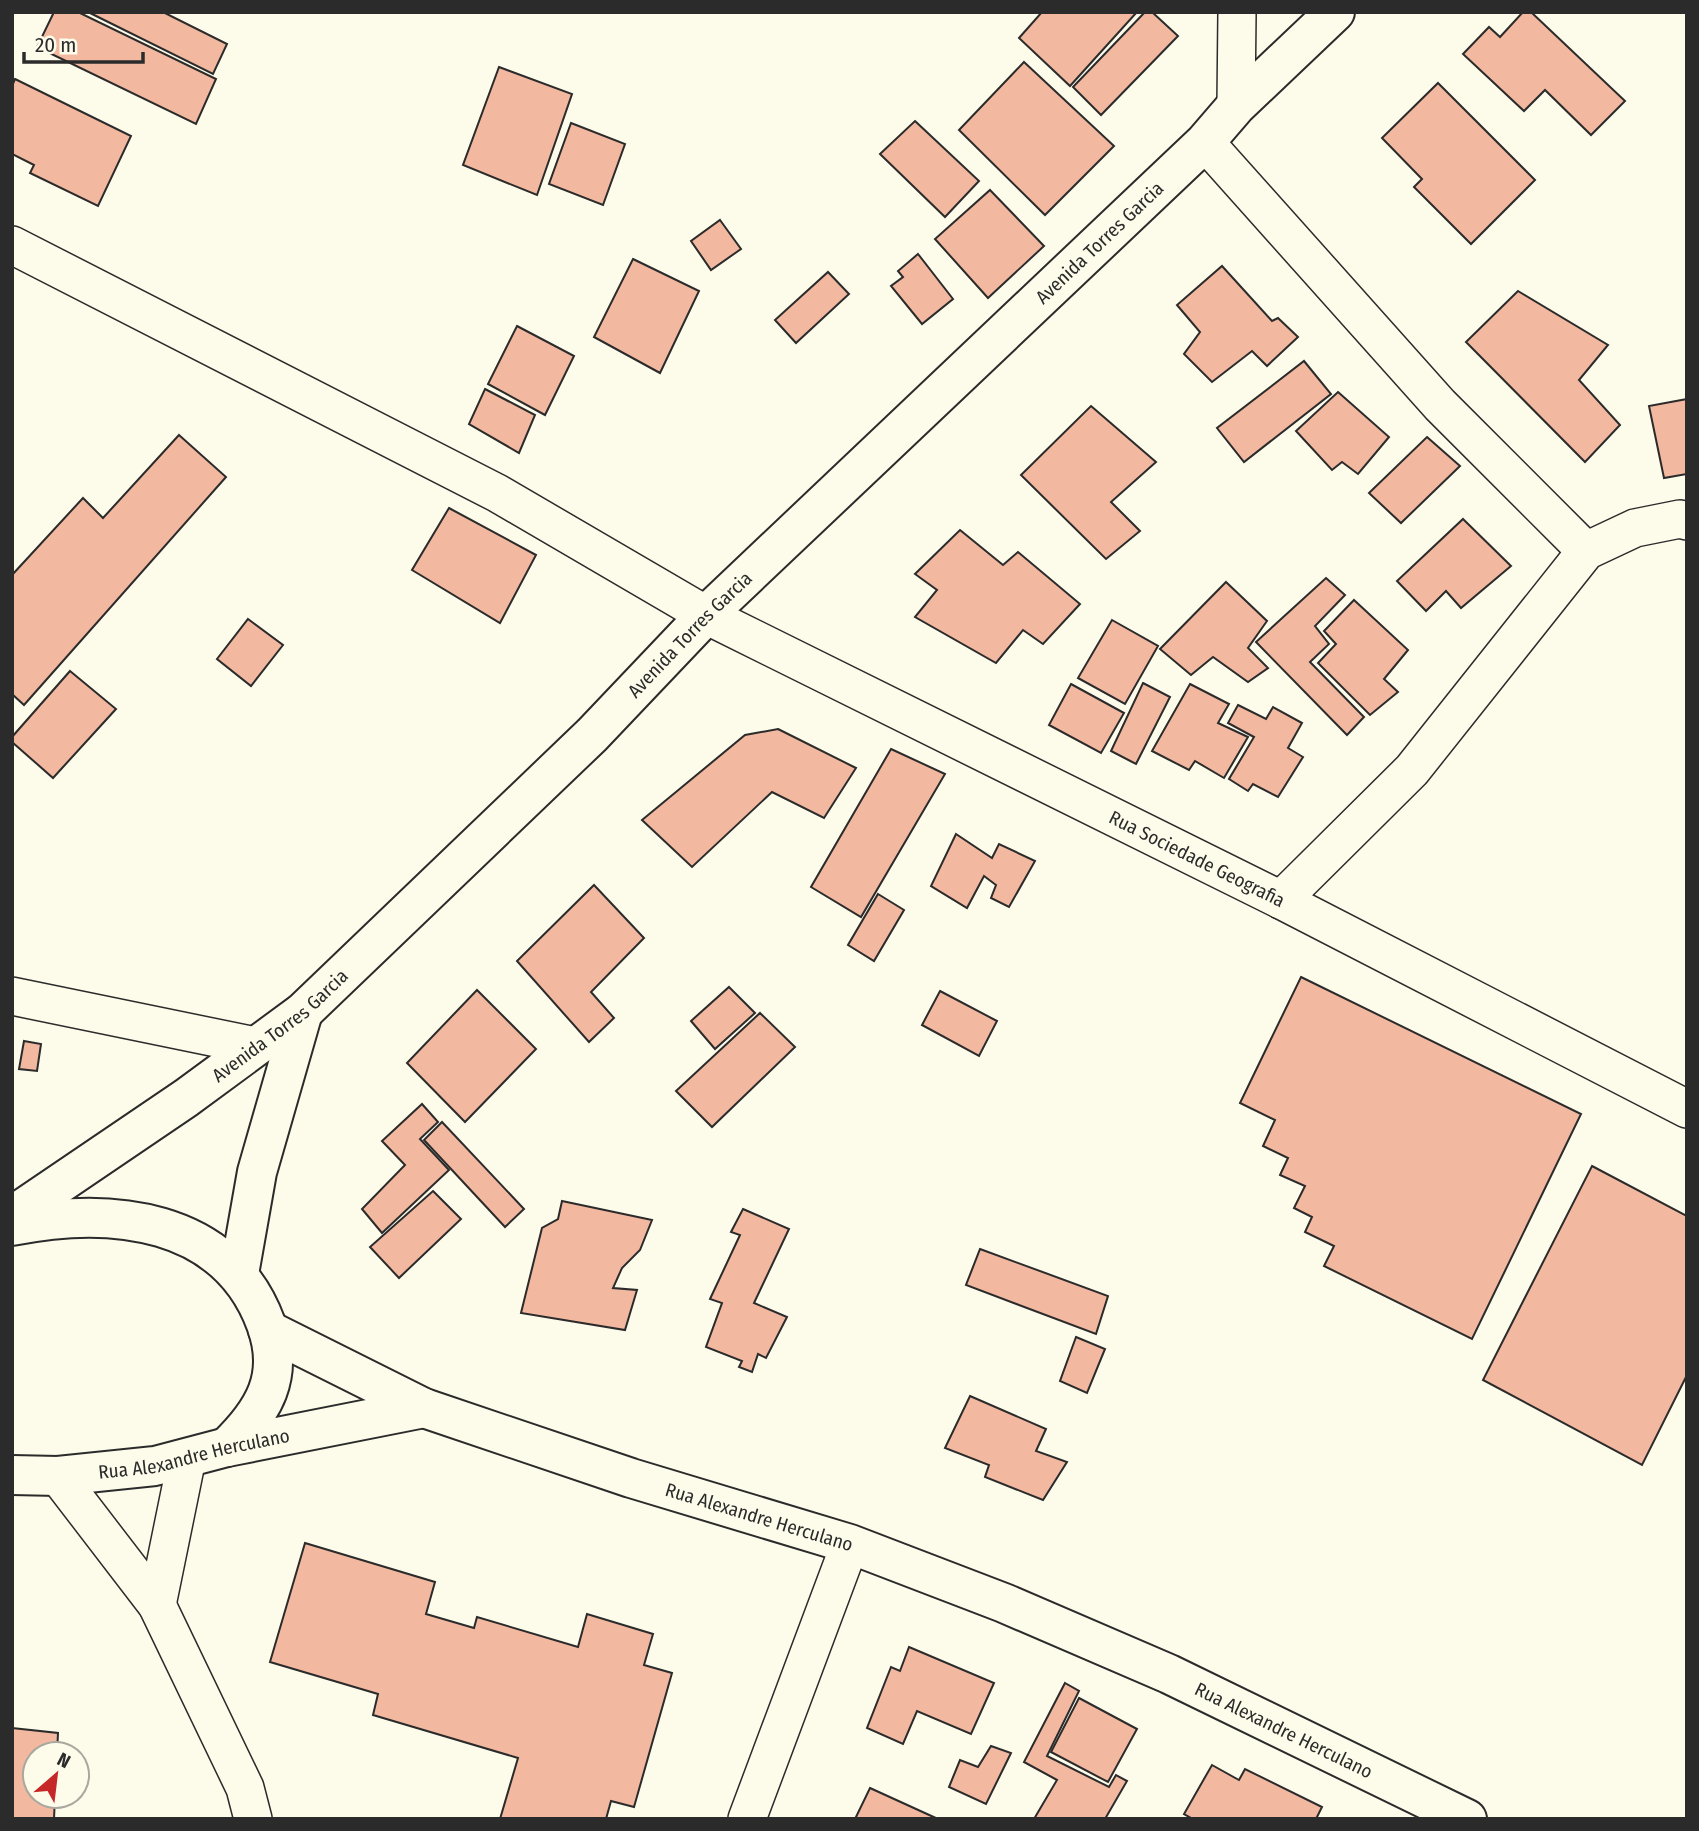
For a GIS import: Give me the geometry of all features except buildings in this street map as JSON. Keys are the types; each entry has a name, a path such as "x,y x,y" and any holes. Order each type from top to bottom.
{"main road":[{"name":"Avenida Torres Garcia","path":"12,1216 186,1098 303,1012 592,734 706,615 1205,142 1236,106 1335,12"},
{"path":"239,1274 257,1172 303,1012"},
{"path":"12,1226 49,1218 89,1216 134,1221 173,1231 204,1245 239,1274 256,1296 273,1351 267,1398 247,1427 227,1447"},
{"path":"268,1330 424,1408"},
{"name":"Rua Alexandre Herculano","path":"13,1476 58,1476 155,1466 227,1447 424,1408 631,1478 850,1544 1004,1603 1143,1663 1307,1739 1467,1819"}],"street":[{"path":"1236,106 1237,12"},
{"path":"1205,142 1440,405 1586,551"},
{"name":"Rua Sociedade Geografia","path":"12,245 485,487 706,615 1280,901 1687,1108"},
{"path":"1280,901 1412,770 1586,551 1635,528 1681,519 1687,521"},
{"path":"12,996 256,1045"},
{"path":"157,1605 187,1458"},
{"path":"58,1476 157,1605 245,1788 253,1819"},
{"path":"747,1819 850,1544"}]}
